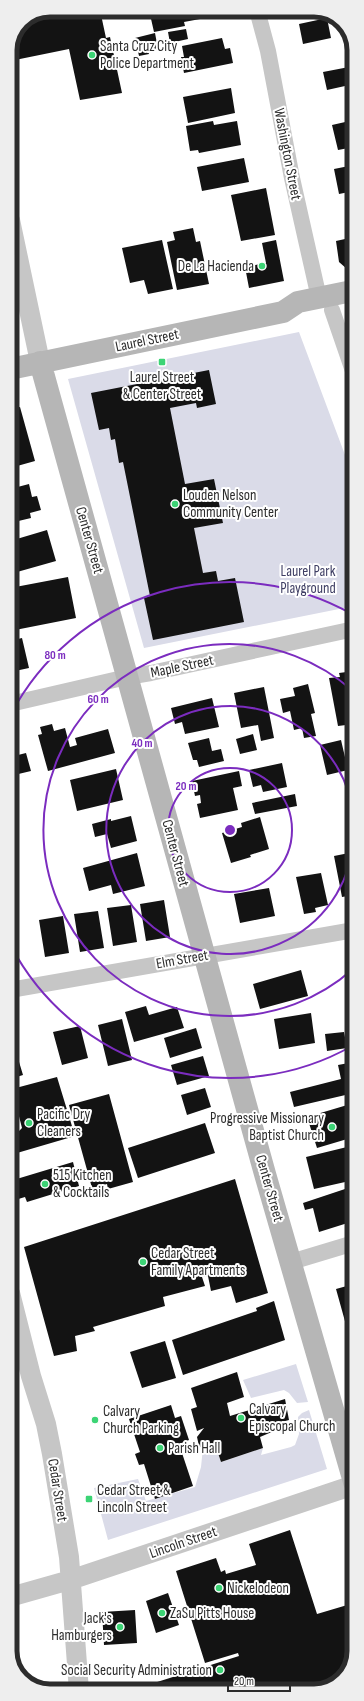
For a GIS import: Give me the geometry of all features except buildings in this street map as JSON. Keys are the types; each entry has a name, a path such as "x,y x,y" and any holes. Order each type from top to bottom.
{"main road":[{"name":"Laurel Street","path":"325,304 347,292"},
{"name":"Laurel Street","path":"17,367 283,312 298,302 347,306"},
{"name":"Center Street","path":"40,362 347,1459"}],"street":[{"name":"Washington Street","path":"259,17 268,51 292,178 325,304 347,357"},
{"name":"Center Street","path":"17,253 40,362"},
{"name":"Maple Street","path":"17,702 127,677 347,631"},
{"name":"Elm Street","path":"17,989 347,931"},
{"path":"291,1262 347,1244"},
{"name":"Cedar Street","path":"17,1321 31,1376 46,1424 69,1557 78,1684"},
{"name":"Lincoln Street","path":"17,1595 70,1580 347,1486"}],"green space":[{"name":"Laurel Park Playground","path":"299,332 347,460 347,607 144,648 68,379"},
{"path":"296,1364 308,1402 297,1403 289,1393 284,1390 251,1398 243,1380"},
{"path":"309,1410 327,1469 108,1540 94,1488 138,1479 146,1501 195,1487 201,1467 203,1448 207,1451 217,1450 221,1462 263,1448 261,1455 291,1447 295,1445 299,1434 298,1417 302,1413"}],"place":[{"name":"Santa Cruz City Police Department","path":"92,55"},
{"name":"De La Hacienda","path":"262,266"},
{"name":"Laurel Street & Center Street","path":"162,362"},
{"name":"Louden Nelson Community Center","path":"175,504"},
{"name":"Pacific Dry Cleaners","path":"29,1123"},
{"name":"Progressive Missionary Baptist Church","path":"332,1127"},
{"name":"515 Kitchen & Cocktails","path":"45,1184"},
{"name":"Cedar Street Family Apartments","path":"143,1262"},
{"name":"Calvary Episcopal Church","path":"241,1418"},
{"name":"Calvary Church Parking","path":"95,1420"},
{"name":"Parish Hall","path":"160,1448"},
{"name":"Cedar Street & Lincoln Street","path":"89,1499"},
{"name":"Nickelodeon","path":"219,1588"},
{"name":"ZaSu Pitts House","path":"162,1613"},
{"name":"Jack's Hamburgers","path":"120,1627"},
{"name":"Social Security Administration","path":"220,1670"}]}
